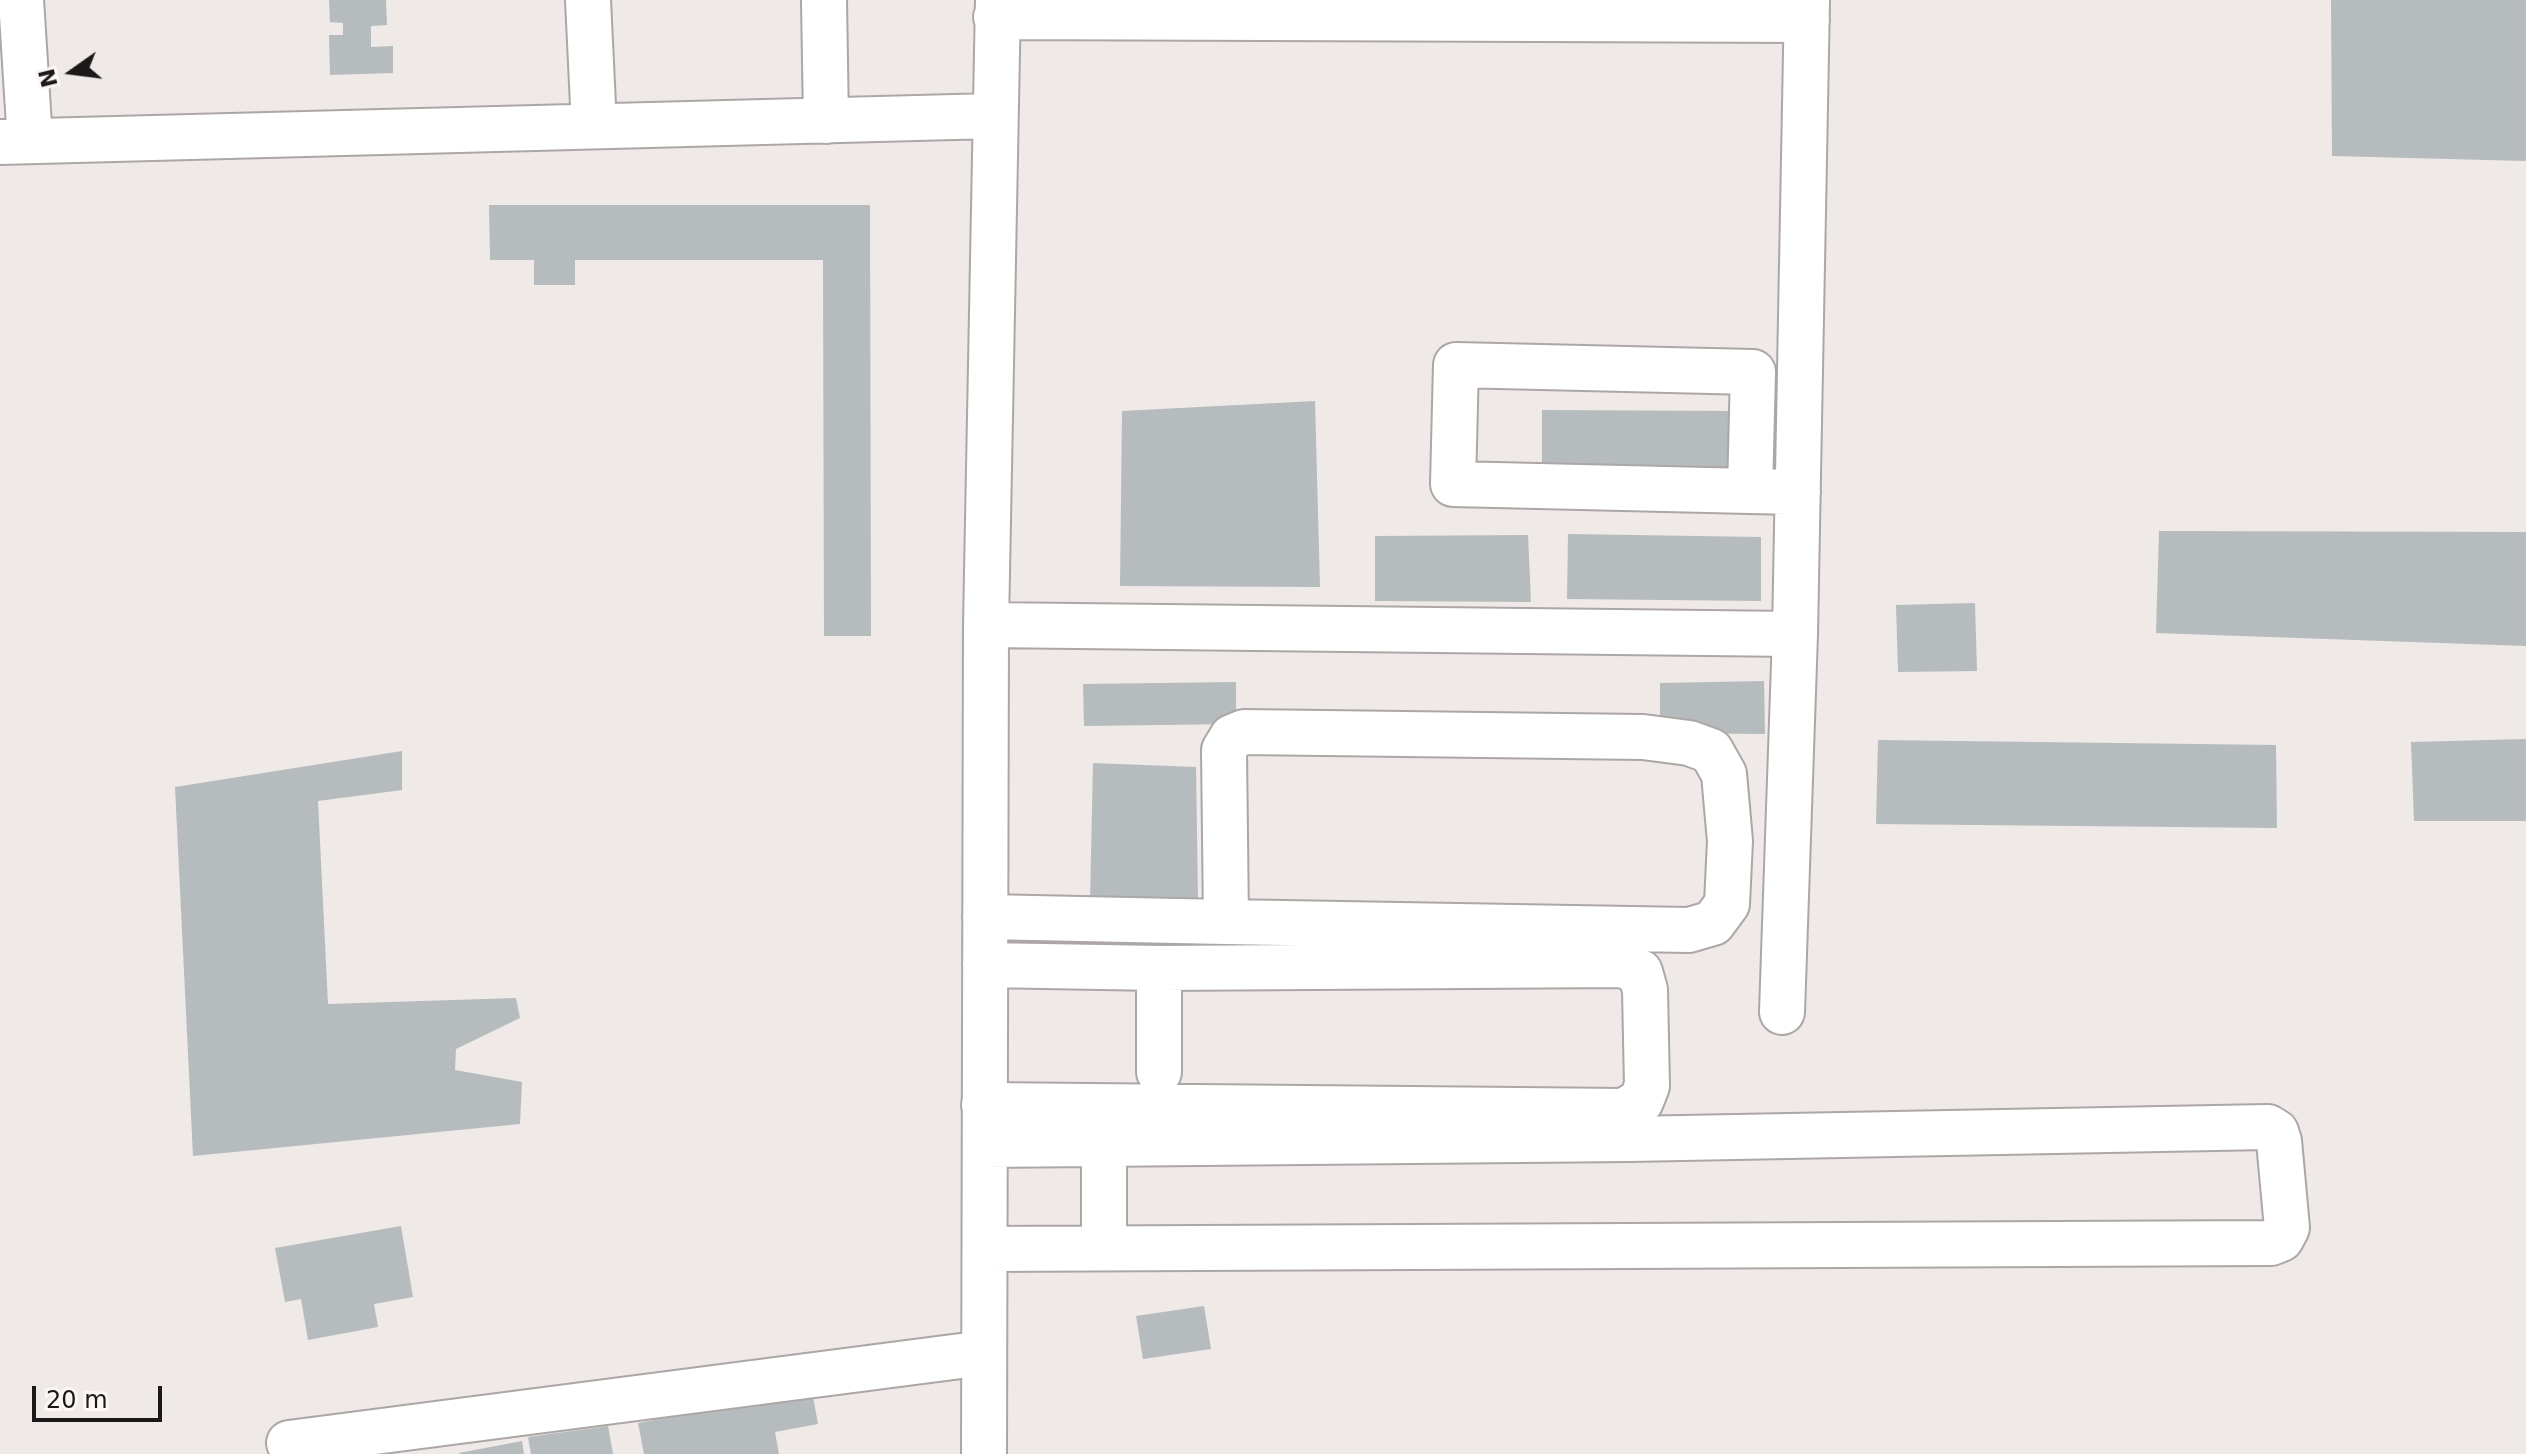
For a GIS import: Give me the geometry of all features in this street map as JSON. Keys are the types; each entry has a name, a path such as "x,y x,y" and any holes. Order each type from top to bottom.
{"street":[{"path":"21,0 15,141 993,116"},
{"path":"588,0 594,126"},
{"path":"824,0 826,121"},
{"path":"984,1454 986,625 997,9 1807,10 1795,634 1782,1012"},
{"path":"1750,491 1753,372 1456,365 1453,484 1750,491 1798,492"},
{"path":"986,625 1795,634"},
{"path":"985,917 1226,922 1689,930 1713,923 1727,904 1730,841 1724,774 1711,751 1689,743 1643,737 1244,732 1232,737 1224,750 1226,922"},
{"path":"984,1125 1624,1111 1641,1101 1647,1086 1645,990 1640,972 1622,965 1159,968 985,965"},
{"path":"1159,968 1159,1072"},
{"path":"984,1125 1104,1144 1629,1139 2268,1127 2276,1132 2279,1141 2287,1228 2281,1239 2271,1243 985,1249"},
{"path":"1104,1144 1104,1248"},
{"path":"289,1443 984,1353"}],"building":[{"path":"329,0 386,0 387,25 371,26 371,47 393,46 393,73 330,75 329,35 343,35 343,23 330,22"},
{"path":"2331,0 2526,0 2526,161 2332,156"},
{"path":"489,205 870,205 871,636 824,636 823,260 575,260 575,285 534,285 534,260 490,260"},
{"path":"1315,401 1320,587 1120,586 1122,411"},
{"path":"1542,410 1734,411 1738,477 1542,476"},
{"path":"2159,531 2526,532 2526,646 2156,633"},
{"path":"1568,534 1761,537 1761,601 1567,599"},
{"path":"1528,535 1531,602 1375,601 1375,536"},
{"path":"1975,603 1977,671 1898,672 1896,605"},
{"path":"1764,681 1765,734 1660,733 1660,683"},
{"path":"1236,682 1236,724 1084,726 1083,684"},
{"path":"2526,739 2526,821 2414,821 2411,742"},
{"path":"1878,740 2276,745 2277,828 1876,824"},
{"path":"402,751 402,790 318,801 328,1004 516,998 520,1018 456,1049 455,1070 522,1082 520,1124 193,1156 175,787"},
{"path":"1093,763 1196,767 1198,900 1090,902"},
{"path":"401,1226 413,1297 374,1304 378,1327 308,1340 301,1299 285,1302 275,1248"},
{"path":"1204,1306 1211,1349 1143,1359 1136,1316"},
{"path":"812,1391 818,1424 775,1432 779,1454 644,1454 638,1423"},
{"path":"608,1426 613,1454 531,1454 528,1437"},
{"path":"522,1441 524,1454 459,1454 459,1453"}]}
